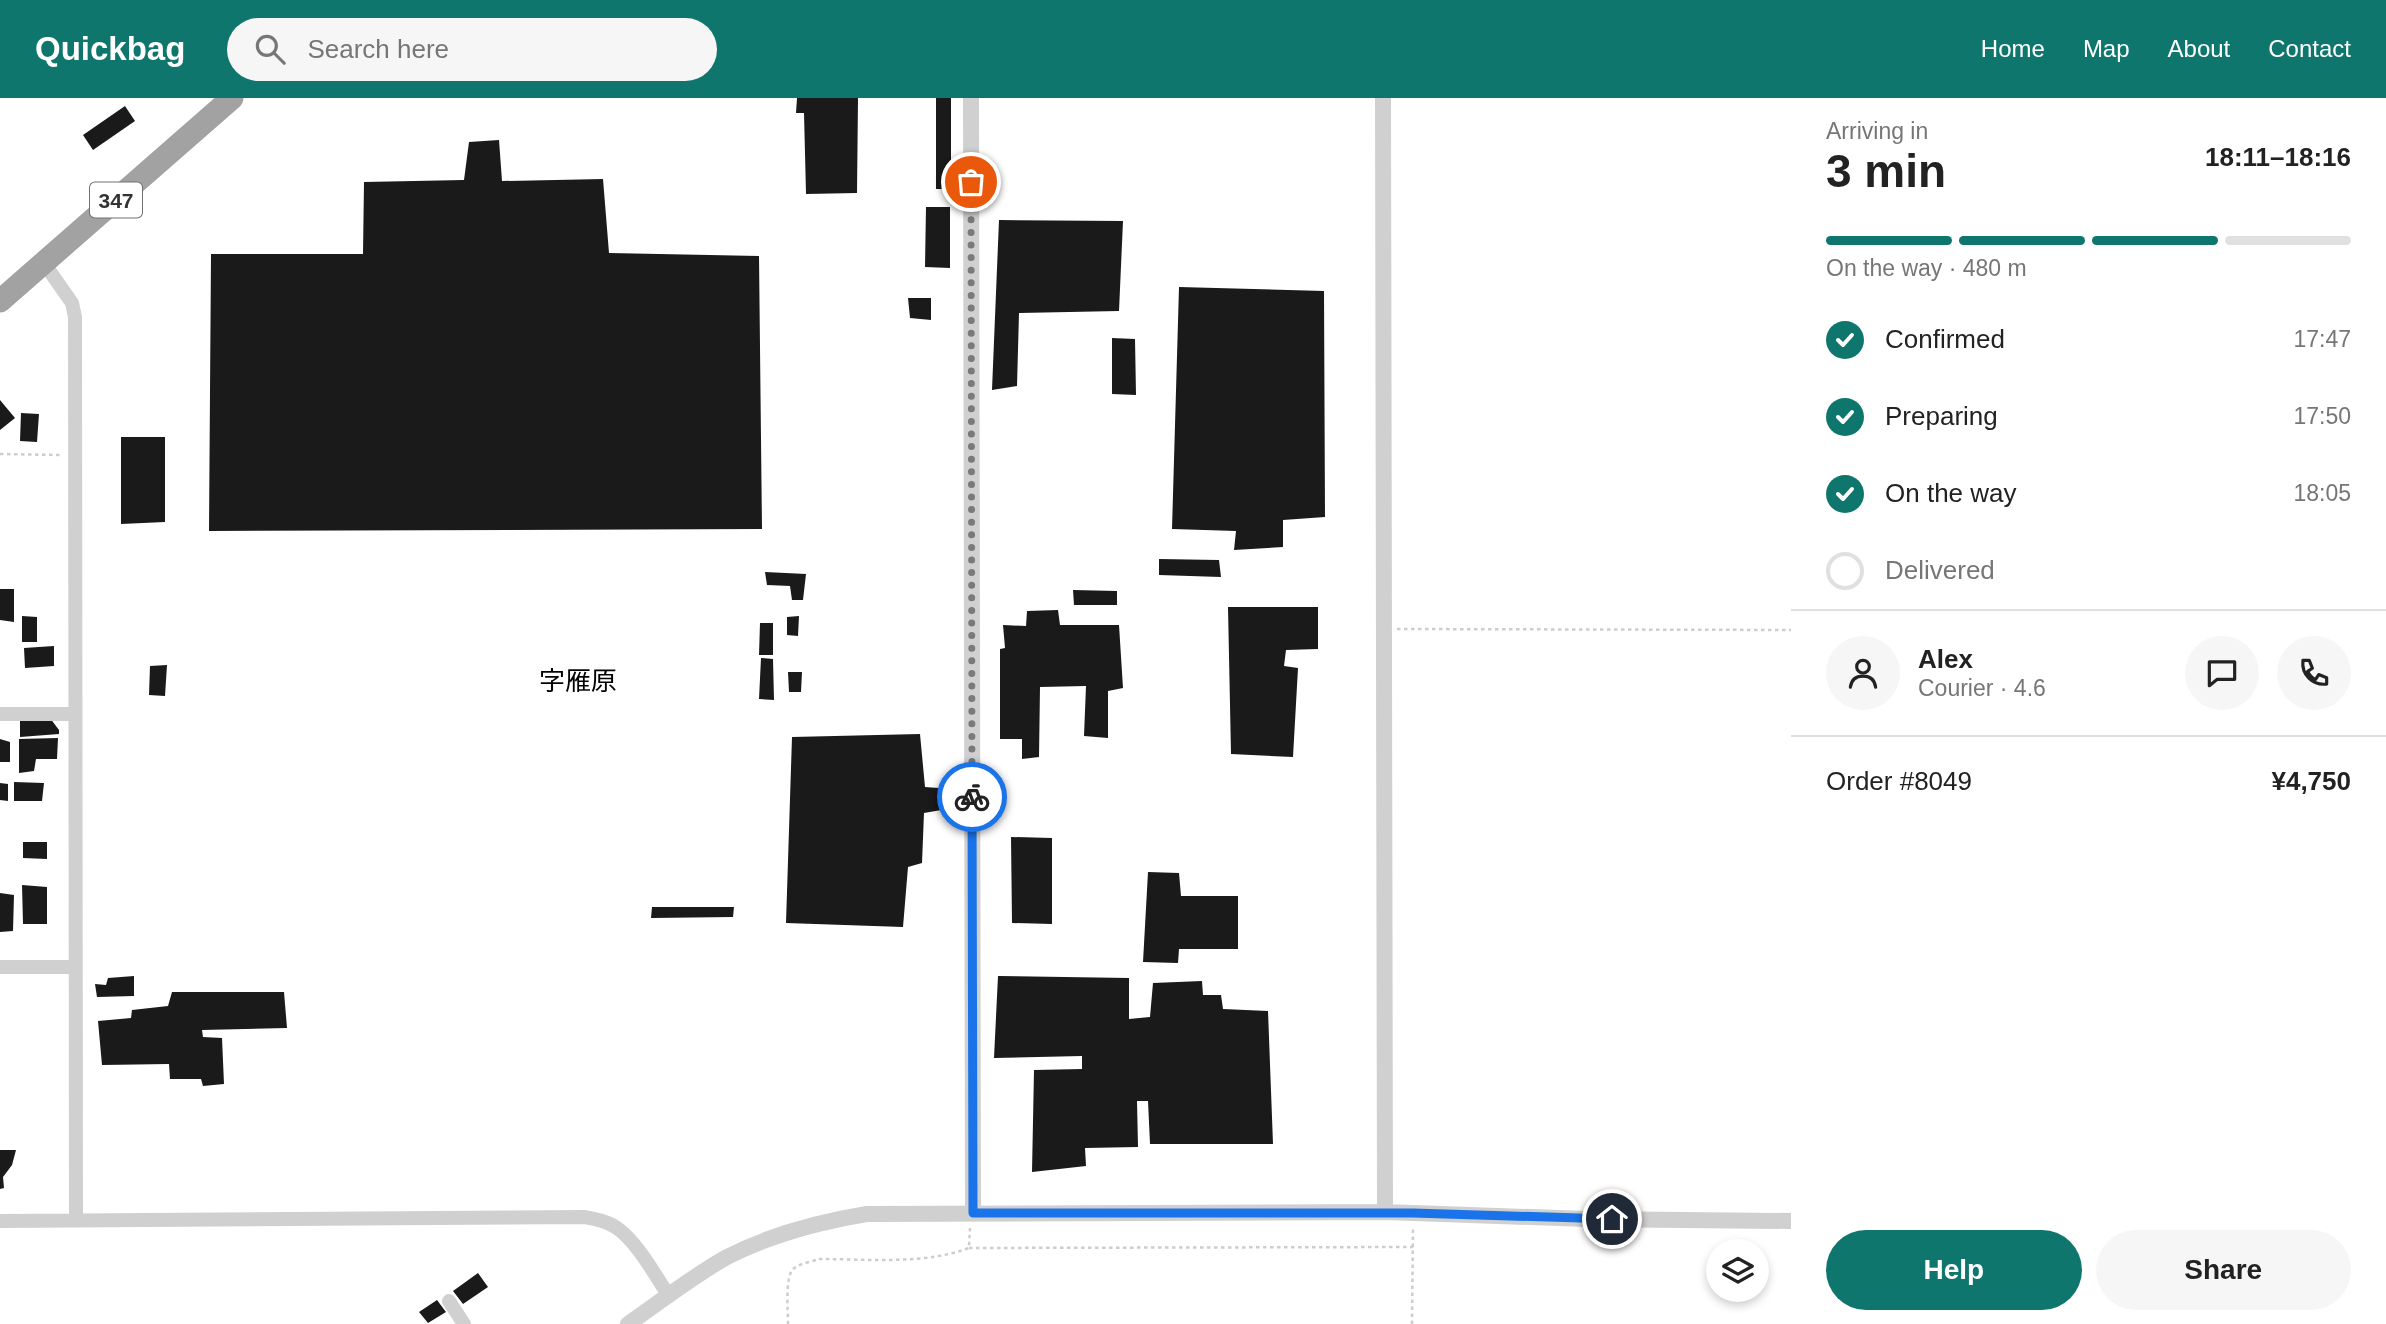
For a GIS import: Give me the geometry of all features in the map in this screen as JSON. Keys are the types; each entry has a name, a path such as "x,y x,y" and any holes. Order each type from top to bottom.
{"highway":[{"name":"347","path":"0,301 232,98"}],"street":[{"path":"971,98 973,1213"},
{"path":"1383,98 1385,1212"},
{"path":"44,263 69,296 75,317 76,1220"},
{"path":"0,714 75,715"},
{"path":"0,967 75,967"},
{"path":"628,1324 726,1258 767,1239 818,1222 867,1214 1385,1212 1587,1219 1791,1220"},
{"path":"0,1221 584,1217 615,1227 628,1238 669,1296"},
{"path":"449,1301 464,1324"}],"path":[{"path":"0,454 74,455"},
{"path":"1383,629 1791,629"},
{"path":"1412,1324 1413,1228"},
{"path":"969,1248 970,1232"},
{"path":"788,1324 788,1276 793,1269 819,1259 929,1258 954,1254 969,1248 1413,1247"}],"building":[{"path":"797,98 858,98 857,193 806,194 804,113 796,113"},
{"path":"936,98 951,98 951,189 936,189"},
{"path":"125,106 135,121 93,150 83,135"},
{"path":"499,140 502,181 603,179 609,253 759,256 762,529 209,531 211,254 363,254 364,182 464,180 469,142"},
{"path":"926,207 950,207 950,268 925,267"},
{"path":"999,220 1123,221 1119,311 1019,313 1017,386 992,390"},
{"path":"1179,287 1324,291 1325,517 1283,520 1283,547 1234,550 1236,531 1172,529"},
{"path":"908,298 931,298 931,320 910,318"},
{"path":"1112,338 1135,339 1136,395 1112,394"},
{"path":"0,400 15,418 0,430"},
{"path":"21,413 39,414 37,442 20,441"},
{"path":"121,437 165,437 165,522 121,524"},
{"path":"1159,559 1219,560 1221,577 1159,575"},
{"path":"765,572 806,574 803,600 792,600 790,586 767,585"},
{"path":"0,589 14,589 14,622 0,620"},
{"path":"1073,590 1117,591 1117,605 1074,605"},
{"path":"1228,607 1318,607 1318,649 1286,650 1284,666 1298,668 1293,757 1231,754"},
{"path":"1058,610 1060,625 1119,625 1123,688 1108,691 1108,738 1084,736 1086,686 1040,687 1039,757 1022,759 1022,739 1000,739 1000,649 1005,648 1003,625 1026,626 1027,611"},
{"path":"22,616 37,617 37,642 22,642"},
{"path":"799,616 798,636 787,635 787,617"},
{"path":"760,623 773,623 773,655 759,655"},
{"path":"54,646 54,666 25,668 24,648"},
{"path":"761,658 773,659 774,700 759,699"},
{"path":"167,665 165,696 149,695 150,666"},
{"path":"788,672 802,672 801,692 789,692"},
{"path":"20,718 50,718 59,734 20,737"},
{"path":"920,734 925,787 952,789 953,808 924,813 922,863 908,867 903,927 786,923 792,737"},
{"path":"58,738 57,759 36,759 34,771 19,773 19,739"},
{"path":"0,739 10,742 10,762 0,762"},
{"path":"14,782 44,783 42,801 14,801"},
{"path":"0,783 8,784 8,801 0,800"},
{"path":"1011,837 1052,838 1052,924 1012,923"},
{"path":"23,842 47,842 47,859 23,858"},
{"path":"1148,872 1179,873 1181,896 1238,896 1238,949 1179,949 1178,963 1143,962"},
{"path":"22,885 47,887 47,924 23,924"},
{"path":"0,893 14,895 13,931 0,932"},
{"path":"652,907 734,907 733,917 651,918"},
{"path":"134,976 134,996 97,997 95,984 106,985 108,978"},
{"path":"998,976 1129,978 1129,1019 1150,1017 1153,983 1202,981 1203,995 1221,995 1223,1009 1268,1011 1273,1144 1150,1144 1148,1101 1137,1101 1138,1147 1085,1148 1086,1166 1032,1172 1034,1070 1082,1069 1082,1056 994,1058"},
{"path":"172,992 284,992 287,1028 202,1030 203,1037 222,1038 224,1084 203,1086 201,1079 170,1079 169,1064 102,1065 98,1021 131,1018 132,1010 168,1006"},
{"path":"0,1150 16,1150 12,1165 3,1177 4,1188 0,1189"},
{"path":"478,1273 488,1287 463,1304 453,1291"},
{"path":"437,1300 446,1312 428,1323 419,1312"}],"way so far":[{"path":"971,182 972,797"}],"district":[{"name":"字雁原","path":"578,681"}],"route":[{"path":"972,797 973,1213 1413,1213 1612,1219"}]}
